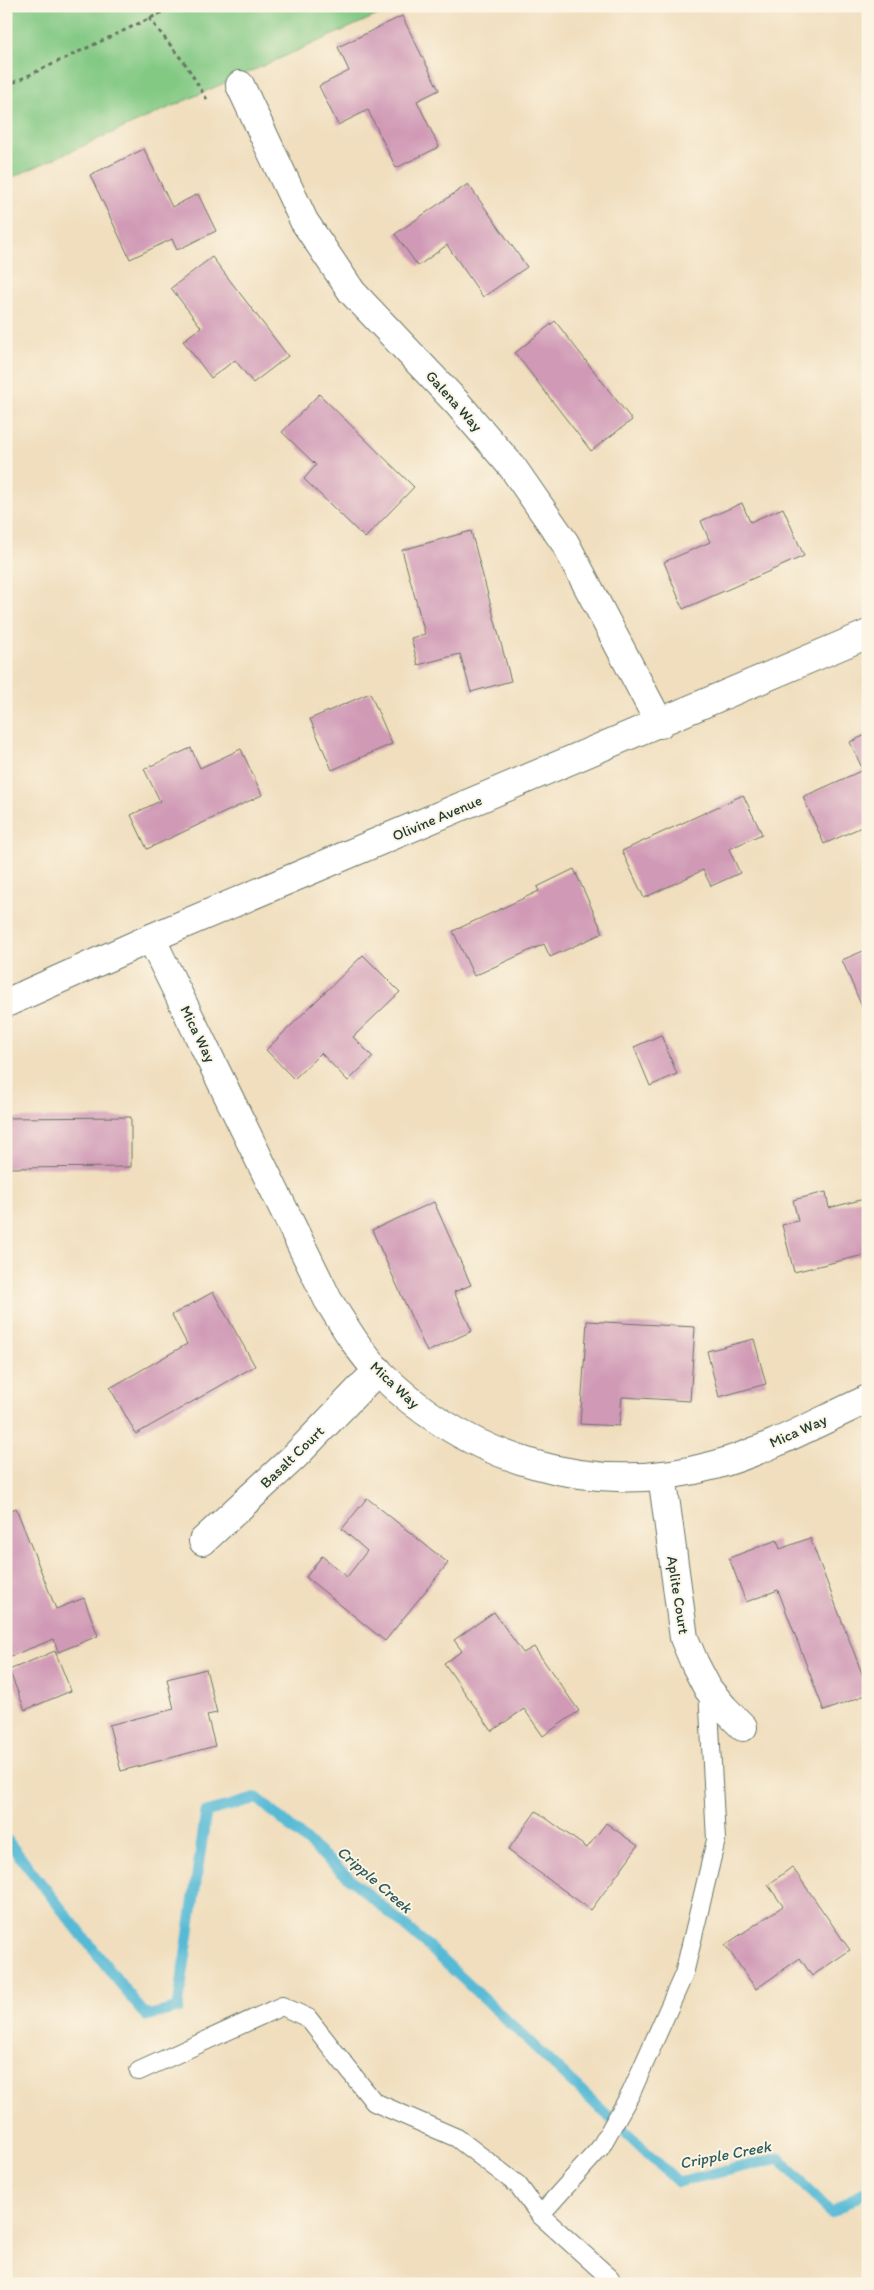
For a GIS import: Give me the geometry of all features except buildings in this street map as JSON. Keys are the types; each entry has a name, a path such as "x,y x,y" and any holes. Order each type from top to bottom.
{"street":[{"name":"Galena Way","path":"240,85 304,220 352,292 458,404 513,468 565,543 660,724"},
{"name":"Olivine Avenue","path":"6,1003 151,938 660,724 868,634"},
{"name":"Mica Way","path":"151,938 328,1300 359,1350 417,1407 466,1438 520,1461 576,1474 622,1477 662,1475 714,1465 756,1450 868,1399"},
{"name":"Basalt Court","path":"204,1541 294,1457 378,1370"},
{"name":"Aplite Court","path":"662,1475 684,1638 694,1664 708,1689 743,1727"}],"lane":[{"path":"540,2215 600,2148 632,2093 684,1974 716,1840 708,1689"},
{"path":"139,2070 282,2006 308,2018 374,2102 458,2138 518,2185 540,2215 610,2278 611,2284"}],"path":[{"path":"6,86 176,6"},
{"path":"149,18 186,64 206,98 240,85"}],"green space":[{"path":"6,6 398,6 6,180"}],"waterway":[{"name":"Cripple Creek","path":"6,1839 146,2016 178,2008 206,1812 257,1798 429,1947 678,2182 779,2158 831,2213 868,2189"}]}
